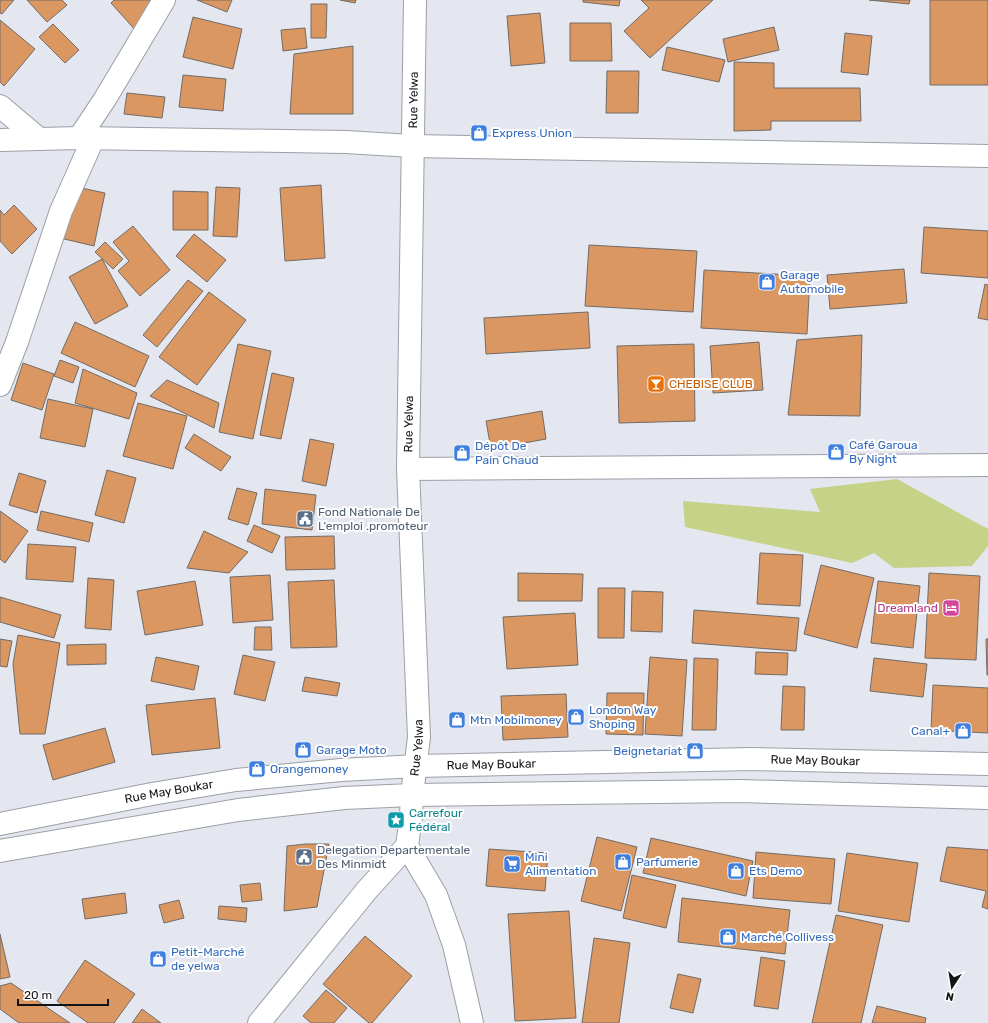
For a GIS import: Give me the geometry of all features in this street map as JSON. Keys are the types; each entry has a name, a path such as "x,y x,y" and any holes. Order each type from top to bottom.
{"street":[{"path":"0,385 17,342 86,138 105,99 164,0"},
{"name":"Rue Yelwa","path":"407,846 412,816 412,795 417,766 419,737 408,469 415,0"},
{"path":"0,106 39,139"},
{"path":"0,140 86,138 346,142 412,146 988,156"},
{"path":"408,469 988,465"},
{"name":"Rue May Boukar","path":"0,824 152,794 236,780 341,770 417,766 752,758 988,764"},
{"path":"0,851 238,810 344,798 412,795 740,791 988,798"},
{"path":"259,1023 368,890 407,846 436,895 454,945 472,1023"}],"green space":[{"path":"897,479 988,529 988,546 972,566 894,568 874,553 852,563 685,527 683,501 820,512 810,489"}],"building":[{"path":"0,0 14,0 2,14 0,13"},
{"path":"27,0 62,0 67,5 47,22"},
{"path":"114,0 159,0 137,32 111,3"},
{"path":"197,0 232,0 227,12"},
{"path":"340,0 356,0 355,3"},
{"path":"583,0 620,0 619,6 583,2"},
{"path":"641,0 713,0 650,58 624,31 649,8"},
{"path":"869,0 910,0 909,4"},
{"path":"930,0 988,0 988,85 930,85"},
{"path":"311,4 327,4 326,38 311,38"},
{"path":"540,13 545,63 511,66 507,16"},
{"path":"193,17 242,29 233,69 183,57"},
{"path":"0,20 35,49 4,86 0,82"},
{"path":"570,23 611,23 612,61 570,61"},
{"path":"53,24 79,50 65,63 39,37"},
{"path":"774,27 779,50 728,62 723,39"},
{"path":"305,28 307,48 283,51 281,30"},
{"path":"845,33 872,36 868,75 841,72"},
{"path":"353,46 353,114 290,114 294,54"},
{"path":"667,47 725,60 719,82 662,70"},
{"path":"734,62 774,63 774,88 860,88 861,121 771,121 771,130 734,131"},
{"path":"607,71 639,71 638,113 606,113"},
{"path":"183,75 226,79 223,111 179,107"},
{"path":"127,93 165,97 162,118 124,114"},
{"path":"321,185 325,258 285,261 280,188"},
{"path":"72,186 105,193 94,246 60,238"},
{"path":"216,187 240,188 237,237 213,236"},
{"path":"173,191 208,192 208,230 173,230"},
{"path":"14,205 37,229 12,254 0,241 0,210 4,215"},
{"path":"133,226 170,270 140,296 118,271 129,261 113,242"},
{"path":"924,227 988,231 988,278 921,273"},
{"path":"194,234 226,260 207,282 176,256"},
{"path":"105,242 123,259 113,269 95,252"},
{"path":"589,245 697,251 693,312 585,306"},
{"path":"102,259 128,306 95,324 69,277"},
{"path":"904,269 907,303 830,309 827,275"},
{"path":"704,270 810,276 807,334 701,328"},
{"path":"188,280 203,291 157,347 143,335"},
{"path":"985,284 988,285 988,320 978,318"},
{"path":"209,292 246,320 197,385 159,357"},
{"path":"588,312 590,348 486,354 484,318"},
{"path":"75,322 149,356 135,387 61,353"},
{"path":"862,335 860,416 788,415 797,340"},
{"path":"759,342 763,390 713,393 710,346"},
{"path":"238,344 271,351 253,439 219,432"},
{"name":"CHEBISE CLUB","path":"694,344 695,421 619,423 617,346"},
{"path":"60,360 79,367 73,383 54,376"},
{"path":"23,363 54,374 42,410 11,400"},
{"path":"83,369 137,393 129,419 75,403"},
{"path":"272,373 294,378 281,439 260,435"},
{"path":"167,380 219,403 214,428 150,396"},
{"path":"48,399 93,409 85,447 40,438"},
{"path":"138,403 187,416 173,469 123,456"},
{"path":"542,411 546,439 491,449 486,421"},
{"path":"194,434 231,457 221,471 185,448"},
{"path":"310,439 334,444 326,486 302,481"},
{"path":"107,470 136,478 124,523 95,515"},
{"path":"19,473 46,481 37,513 9,505"},
{"path":"237,488 257,493 248,525 228,519"},
{"path":"265,489 316,495 312,530 262,524"},
{"path":"0,511 28,531 5,563 0,559"},
{"path":"41,511 93,523 89,542 37,530"},
{"path":"254,525 280,536 272,553 247,541"},
{"path":"204,531 248,552 229,573 187,568"},
{"path":"334,536 335,569 286,570 285,537"},
{"path":"28,544 76,547 73,582 26,579"},
{"path":"760,553 803,555 800,606 757,604"},
{"path":"821,565 874,578 857,648 804,634"},
{"path":"518,573 583,574 582,601 518,601"},
{"path":"929,573 980,576 976,660 925,658"},
{"path":"270,575 273,620 233,623 230,577"},
{"path":"88,578 114,580 111,630 85,628"},
{"path":"334,580 337,647 291,648 288,582"},
{"path":"195,581 203,625 145,635 137,591"},
{"path":"878,581 920,586 913,648 871,643"},
{"path":"598,588 625,588 624,638 598,638"},
{"path":"632,591 663,592 662,632 631,631"},
{"path":"0,597 61,615 54,638 0,622"},
{"path":"694,610 799,618 796,651 692,643"},
{"path":"575,613 578,665 507,669 503,617"},
{"path":"255,627 271,627 272,650 254,650"},
{"path":"18,635 60,643 45,734 20,734 13,664"},
{"path":"0,639 12,641 7,667 0,666"},
{"path":"986,639 988,639 988,675 987,675"},
{"path":"106,644 106,664 67,665 67,645"},
{"path":"756,652 788,653 787,675 755,674"},
{"path":"243,655 275,662 265,701 234,694"},
{"path":"156,657 199,666 194,690 151,681"},
{"path":"650,657 687,660 682,736 645,734"},
{"path":"694,658 718,659 716,730 692,730"},
{"path":"874,658 927,664 923,697 870,691"},
{"path":"305,677 340,683 337,696 302,691"},
{"path":"933,685 988,688 988,733 931,730"},
{"path":"783,686 805,687 804,730 781,730"},
{"path":"607,693 644,693 643,735 606,734"},
{"path":"566,694 568,737 503,740 501,696"},
{"path":"215,698 220,748 152,755 146,705"},
{"path":"105,728 115,762 53,780 43,745"},
{"path":"597,837 637,847 621,911 581,901"},
{"path":"651,838 753,861 746,896 643,873"},
{"path":"329,844 317,907 284,911 287,846"},
{"path":"947,847 988,850 988,909 982,907 986,891 940,881"},
{"path":"489,849 548,853 545,891 486,886"},
{"path":"756,852 835,859 831,904 753,898"},
{"path":"847,853 918,863 909,922 838,911"},
{"path":"632,875 676,885 666,928 623,918"},
{"path":"260,883 262,900 242,902 240,885"},
{"path":"125,893 127,913 85,919 82,899"},
{"path":"682,898 790,910 785,954 678,942"},
{"path":"179,900 184,918 164,923 159,905"},
{"path":"219,906 247,908 246,922 218,919"},
{"path":"569,911 576,1018 515,1021 508,914"},
{"path":"836,915 883,925 861,1023 812,1023"},
{"path":"0,934 10,977 0,979"},
{"path":"365,936 412,976 372,1023 369,1023 323,984"},
{"path":"594,938 630,943 619,1023 582,1023"},
{"path":"761,957 785,961 778,1009 754,1006"},
{"path":"85,960 135,994 114,1023 88,1023 57,1001"},
{"path":"678,974 701,979 693,1013 670,1008"},
{"path":"11,983 70,1023 19,1023 0,1009 0,986"},
{"path":"326,990 347,1008 334,1023 311,1023 303,1016"},
{"path":"877,1006 926,1018 925,1023 872,1023"},
{"path":"142,1009 161,1023 132,1023"}],"place":[{"name":"Express Union","path":"479,133"},
{"name":"Garage Automobile","path":"767,282"},
{"name":"CHEBISE CLUB","path":"656,384"},
{"name":"Café Garoua By Night","path":"836,452"},
{"name":"Dépôt De Pain Chaud","path":"462,453"},
{"name":"Fond Nationale De L'emploi .promoteur","path":"305,519"},
{"name":"Dreamland","path":"951,608"},
{"name":"London Way Shoping","path":"576,717"},
{"name":"Mtn Mobilmoney","path":"457,720"},
{"name":"Canal+","path":"963,731"},
{"name":"Garage Moto","path":"303,750"},
{"name":"Beignetariat","path":"695,751"},
{"name":"Orangemoney","path":"257,769"},
{"name":"Carrefour Fédéral","path":"396,820"},
{"name":"Delegation Departementale Des Minmidt","path":"304,857"},
{"name":"Parfumerie","path":"623,862"},
{"name":"Mini Alimentation","path":"512,864"},
{"name":"Ets Demo","path":"736,871"},
{"name":"Marché Collivess","path":"728,937"},
{"name":"Petit-Marché de yelwa","path":"158,959"}]}
